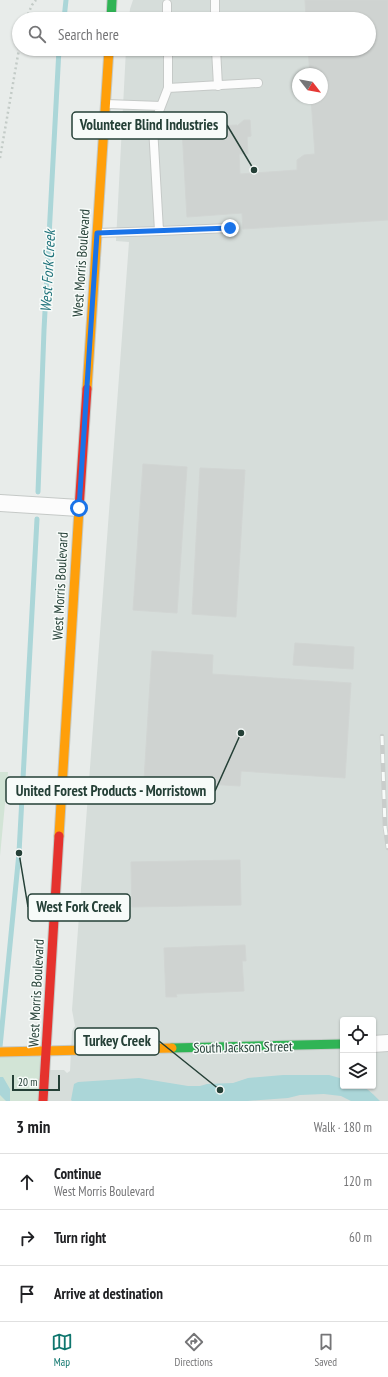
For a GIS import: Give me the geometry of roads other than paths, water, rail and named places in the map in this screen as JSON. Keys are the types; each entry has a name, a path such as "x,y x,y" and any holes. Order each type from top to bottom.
{"main road":[{"path":"111,12 112,0"},
{"name":"West Morris Boulevard","path":"44,1101 79,508 108,56"},
{"name":"South Jackson Street","path":"0,1052 340,1044"}],"street":[{"path":"0,503 79,508"},
{"path":"376,1044 388,1043"}],"lane":[{"path":"214,0 215,12"},
{"path":"167,4 167,12"},
{"path":"159,231 153,127 168,88 168,56"},
{"path":"216,56 218,86"},
{"path":"168,88 258,83"},
{"path":"105,104 161,106"},
{"path":"97,233 230,228"}],"water":[{"path":"283,1075 329,1075 340,1078 340,1089 367,1089 380,1101 351,1101 341,1096 324,1094 247,1101 71,1100 74,1084 78,1082 139,1078 188,1086 200,1086 207,1084 233,1083 248,1078"},
{"path":"0,1077 3,1077 10,1089 10,1101 6,1101 0,1095"}],"waterway":[{"name":"West Fork Creek","path":"65,12 66,0"},
{"name":"West Fork Creek","path":"38,492 44,330 59,56"},
{"name":"West Fork Creek","path":"0,1047 19,853 37,519"}],"railway":[{"path":"382,736 385,827 388,848"}],"place":[{"name":"Volunteer Blind Industries","path":"254,170"},
{"name":"United Forest Products - Morristown","path":"241,733"},
{"name":"West Fork Creek","path":"19,853"},
{"name":"Turkey Creek","path":"220,1090"}]}
